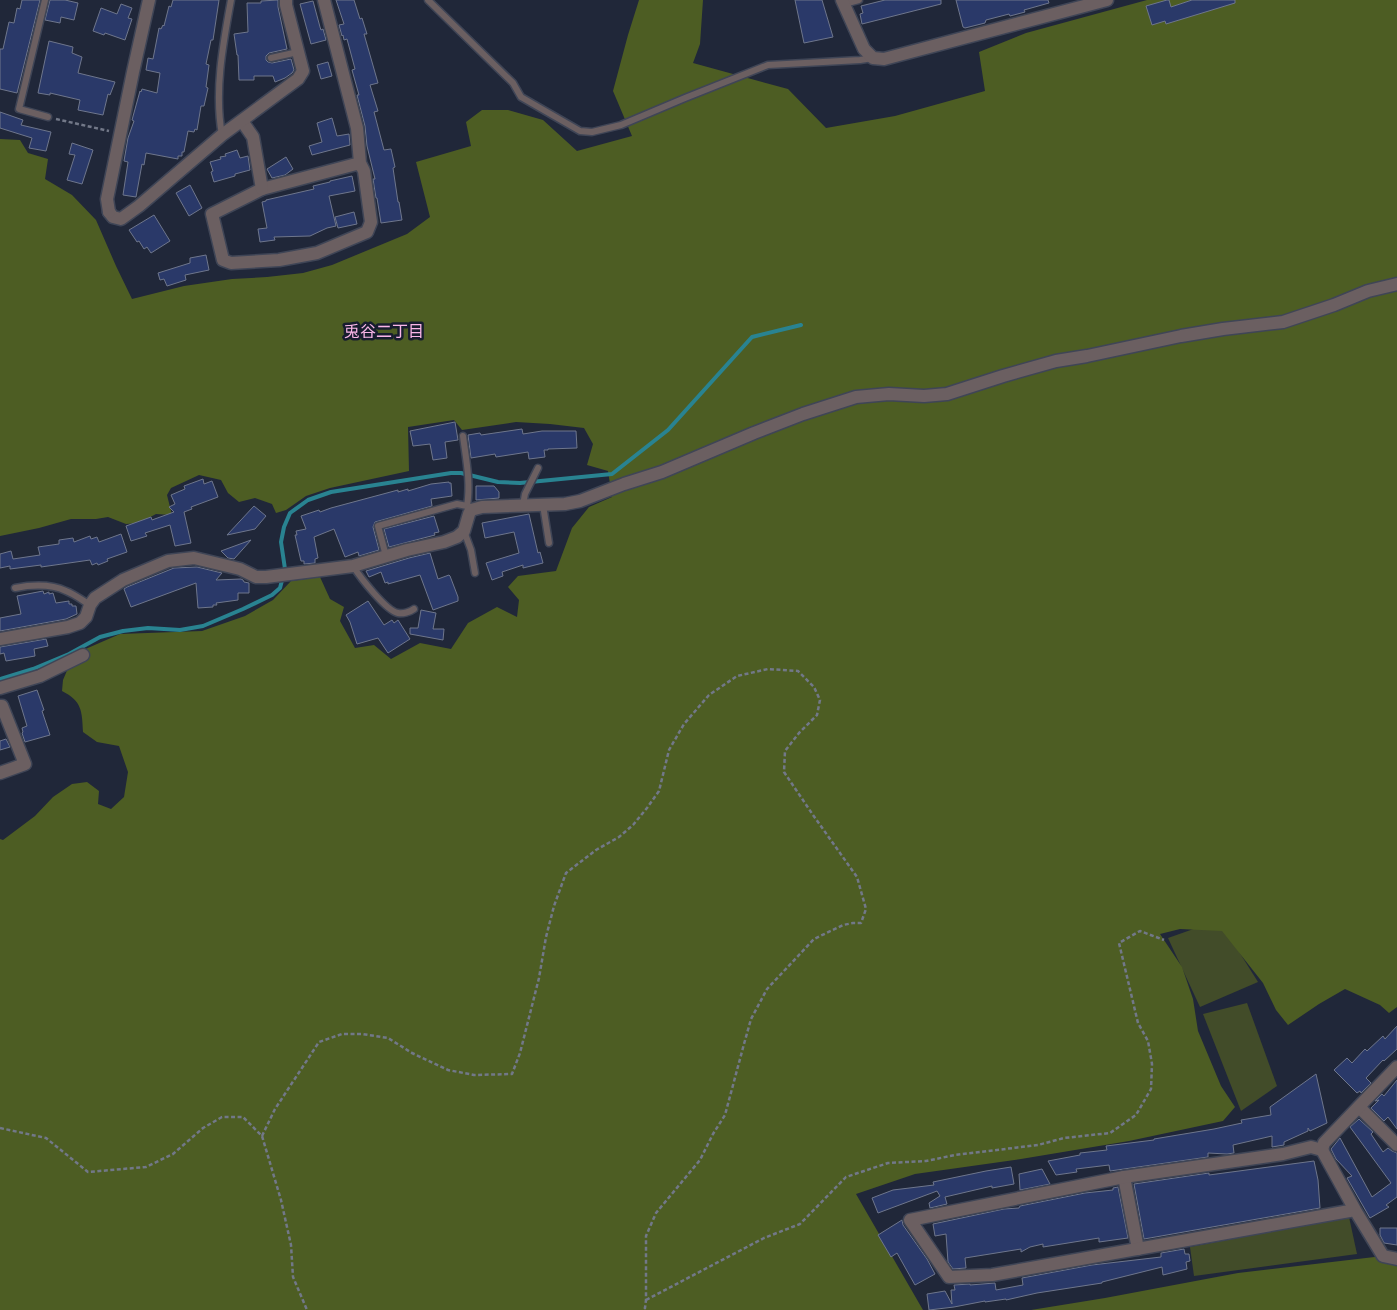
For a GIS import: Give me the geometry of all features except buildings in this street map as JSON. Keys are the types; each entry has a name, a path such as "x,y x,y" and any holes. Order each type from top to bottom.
{"street":[{"path":"149,0 107,199 113,217 120,219 139,206 222,135 298,79 302,71 286,0"},
{"path":"324,0 357,128 360,163 364,171 371,222 367,232 317,252 278,260 231,264 223,260 212,214 262,189 360,163"},
{"path":"843,2 864,49 873,58 884,60 1107,0"},
{"path":"242,121 253,137 262,189"},
{"path":"0,638 68,627 80,623 86,617 90,605 96,598 123,580 168,561 194,558 240,569 256,577 353,566 457,537 464,531 469,508 565,504 580,501 662,472 762,430 856,397 889,394 924,396 947,394 1056,361 1223,328 1283,322 1334,305 1368,291 1397,284"},
{"path":"0,688 40,676 84,655"},
{"path":"0,706 2,706 25,764 0,773"},
{"path":"1397,1067 1324,1143 1322,1150 1383,1256 1397,1259"},
{"path":"1359,1106 1397,1145"},
{"path":"1322,1150 1311,1147 1283,1154 1124,1177 910,1220 949,1277 992,1275 1355,1210"},
{"path":"1124,1177 1138,1249"}],"lane":[{"path":"45,0 19,109 48,117"},
{"path":"222,135 219,119 220,76 231,0"},
{"path":"428,0 513,83 521,97 580,131 592,132 621,125 768,65 873,58"},
{"path":"843,2 859,0"},
{"path":"271,58 298,52"},
{"path":"386,556 378,526 457,504 469,508 463,436"},
{"path":"523,505 528,487 538,468"},
{"path":"543,505 549,544"},
{"path":"464,531 471,550 476,573"},
{"path":"353,566 360,578 374,594 392,610 398,613 414,609"},
{"path":"15,588 44,586 66,590 90,605"}],"path":[{"path":"48,117 120,134"},
{"path":"262,1136 275,1109 319,1042 342,1034 362,1034 388,1038 448,1070 474,1075 512,1074 520,1053 539,978 546,937 554,906 566,873 596,850 619,837 633,825 647,808 660,791 669,750 684,724 709,695 737,676 768,670 798,672 814,687 820,700 817,715 785,751 784,772 857,877 866,909 861,923 844,926 814,939 767,990 752,1019 725,1116 713,1134 700,1160 656,1213 646,1236 646,1300 643,1310"},
{"path":"646,1300 764,1238 800,1224 846,1178 888,1163 926,1161 955,1155 1038,1145 1064,1138 1110,1133 1136,1116 1151,1089 1152,1064 1148,1040 1138,1023 1120,943 1140,931 1164,940"},
{"path":"0,1128 46,1138 88,1172 146,1166 173,1154 203,1128 222,1117 243,1117 262,1136 285,1218 294,1277 307,1310"}],"green space":[{"path":"639,0 703,0 700,44 693,63 788,89 826,128 895,116 985,91 979,52 1026,33 1147,0 1397,0 1397,1007 1389,1013 1380,1005 1345,989 1288,1025 1276,1010 1263,983 1222,931 1180,929 1160,934 1182,967 1193,999 1198,1031 1221,1086 1235,1107 1223,1121 1129,1141 915,1174 856,1194 923,1310 0,1310 0,839 3,840 35,816 53,797 72,784 87,782 99,791 98,804 111,809 124,797 128,772 119,746 97,742 83,732 80,707 74,699 62,691 63,680 74,654 120,634 202,631 245,616 273,600 291,581 320,577 330,599 344,607 340,621 355,648 374,645 391,659 420,643 451,649 468,623 497,607 517,617 519,600 508,587 518,576 556,571 572,528 589,507 612,497 608,471 587,465 593,444 584,428 516,422 462,430 454,420 408,427 409,471 330,488 306,496 286,510 276,513 272,504 255,498 239,502 228,493 221,480 199,475 171,488 167,495 172,515 156,514 139,523 126,524 108,517 71,519 0,536 0,139 20,140 28,153 48,159 45,179 72,195 96,220 132,299 184,286 232,279 303,273 332,265 407,234 430,217 416,162 471,146 466,122 482,110 508,110 543,120 577,151 632,136 613,91"},
{"path":"1219,920 1258,982 1200,1007 1168,938"},
{"path":"1247,1003 1277,1086 1241,1111 1203,1014"},
{"path":"1349,1217 1357,1254 1194,1276 1190,1247"},
{"path":"1383,1256 1397,1259 1397,1310 1031,1310 1238,1273"}],"waterway":[{"path":"0,679 33,669 69,654 100,637 123,631 148,628 180,630 203,626 272,595 280,588 285,569 281,542 284,527 290,513 308,500 331,492 451,473 461,473 498,482 520,483 612,474 668,430 752,337 801,325"}],"district":[{"name":"兎谷二丁目","path":"384,331"}]}
